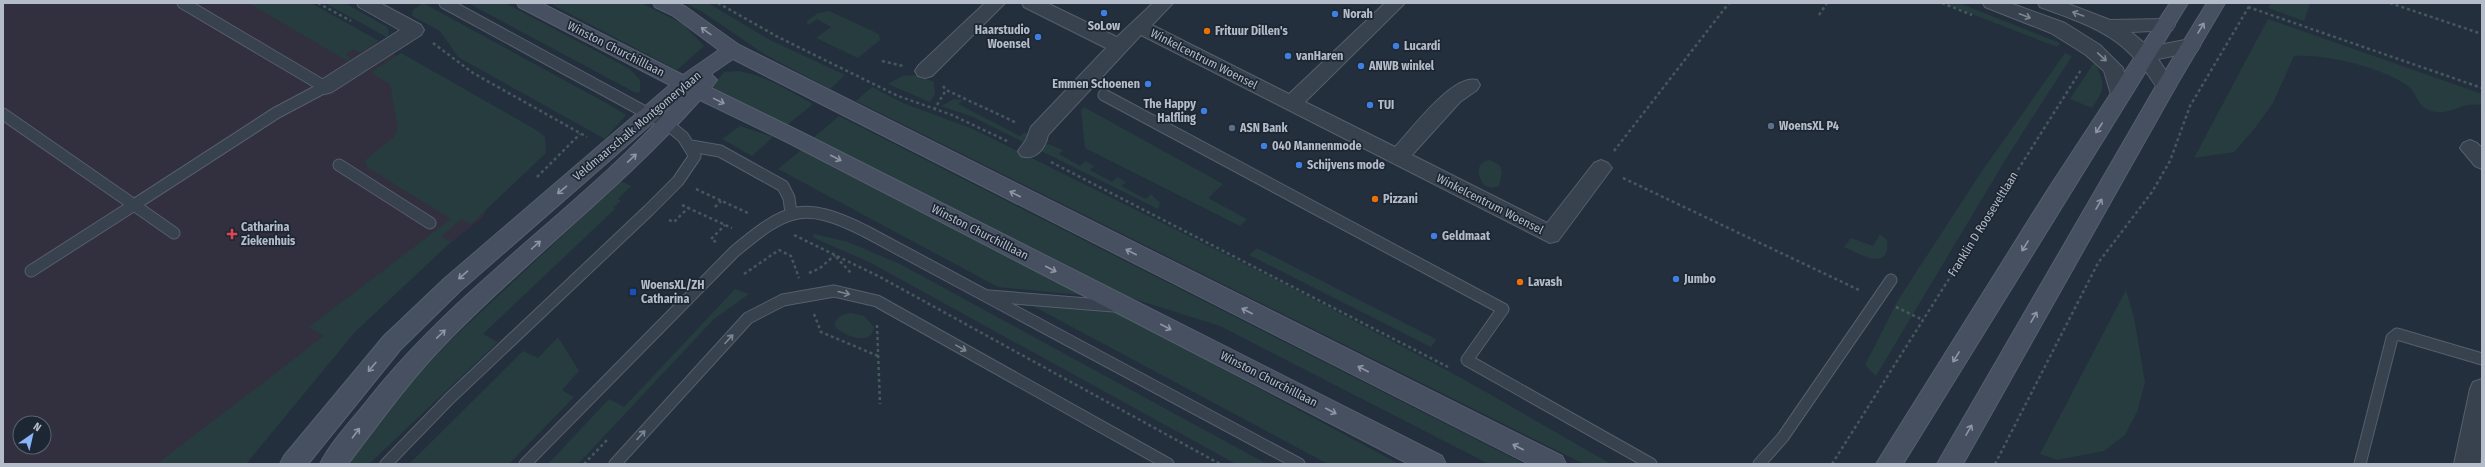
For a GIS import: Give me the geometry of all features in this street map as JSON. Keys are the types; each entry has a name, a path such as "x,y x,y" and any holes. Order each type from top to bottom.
{"main road":[{"name":"Winston Churchilllaan","path":"526,3 691,87 794,137 1433,464"},
{"path":"662,3 679,11 732,50 1553,464"},
{"path":"1889,464 2179,3"},
{"path":"1950,464 2166,86 2216,3"},
{"name":"Veldmaarschalk Montgomerylaan","path":"333,464 382,400 436,338 658,119 732,50"},
{"name":"Veldmaarschalk Montgomerylaan","path":"294,464 392,343 452,285 658,119"}],"street":[{"path":"325,88 414,30 366,3"},
{"path":"925,71 996,3"},
{"path":"1031,3 1120,47"},
{"name":"Winkelcentrum Woensel","path":"1028,152 1036,142 1038,132 1139,26 1164,3"},
{"path":"1291,104 1396,3"},
{"path":"1992,3 2058,28 2102,37 2147,54 2190,46"},
{"path":"2047,3 2109,26 2125,35 2147,54 2166,86"},
{"path":"2109,26 2165,25"},
{"name":"Winkelcentrum Woensel","path":"1139,26 1550,234 1601,168"},
{"path":"2058,28 2093,50 2113,68 2120,96"},
{"path":"1398,157 1453,97 1470,85"},
{"path":"2467,464 2482,389"}],"lane":[{"path":"183,3 325,88"},
{"path":"386,464 450,398 678,181 695,156 691,146 658,119 445,3"},
{"path":"31,271 276,113 325,88"},
{"path":"1104,95 1503,310 1467,360 1651,464"},
{"path":"3,114 174,233"},
{"path":"691,146 720,151 783,186 789,198 791,213"},
{"path":"339,165 430,223"},
{"path":"525,464 731,256 769,224 791,213 813,210 836,217 1299,464"},
{"path":"1760,464 1783,437 1891,280"},
{"path":"615,464 748,318 783,300 834,290 877,302 1168,464"},
{"path":"986,296 1099,303 1132,310"},
{"path":"2360,464 2392,338 2397,334 2413,337 2482,359"}],"path":[{"path":"718,3 778,37 898,96 934,110 952,115 1028,152 1386,333 1455,372"},
{"path":"1729,3 1601,168 1923,320"},
{"path":"1819,15 1827,3"},
{"path":"1995,464 2098,263 2152,192 2170,161 2190,106 2250,3"},
{"path":"2390,3 2482,34"},
{"path":"2248,7 2482,88"},
{"path":"414,30 473,73 580,134"},
{"name":"Franklin D Rooseveltlaan","path":"1832,464 2093,50"},
{"path":"925,71 938,79 946,90 1038,132"},
{"path":"934,110 946,90"},
{"path":"691,187 751,215"},
{"path":"715,207 721,201"},
{"path":"680,204 733,229"},
{"path":"794,235 880,277 1220,464"},
{"path":"740,276 779,250 791,256 820,332 878,356"},
{"path":"877,302 880,404"}],"shaded area":[{"name":"Catharina Ziekenhuis","path":"3,3 303,3 458,91 489,199 483,217 318,348 244,464 3,464"}],"green space":[{"path":"249,3 311,3 379,41 360,53 354,49 345,54 351,58 347,61"},
{"path":"325,3 345,3 387,27 389,31 388,38"},
{"path":"423,3 626,115 605,139 458,57 440,31 412,16 413,10"},
{"path":"468,3 505,3 630,69 640,80 640,92 636,93"},
{"path":"549,3 641,3 683,24 704,46 677,70"},
{"path":"685,3 708,3 770,40 845,75 830,89 764,54 701,11"},
{"path":"1943,3 1959,3 2060,43 2057,47"},
{"path":"2271,3 2310,3 2304,21 2268,8"},
{"path":"829,11 879,34 880,40 858,58 816,38 831,27 817,19 809,25 806,22 818,13"},
{"path":"2268,19 2482,94 2482,105 2467,105 2448,111 2436,112 2422,106 2408,86 2383,73 2353,63 2322,57 2294,56 2273,103 2255,128 2234,152 2194,158"},
{"path":"401,53 538,131 545,137 546,153 471,224 461,219 441,237 451,242 355,332 246,464 157,464 324,336 309,327 451,219 367,167 365,160 394,137 398,129 390,84 373,74 373,71"},
{"path":"2065,53 2072,56 2007,157 1876,376 1865,365 1898,300 1980,174"},
{"path":"2093,64 2096,65 2099,72 2102,87 2101,92 2092,108 2070,99"},
{"path":"738,71 758,76 813,104 786,126 712,87 724,72"},
{"path":"915,75 934,82 935,94 930,102 888,84 902,76"},
{"path":"872,87 903,103 973,129 1279,281 1465,380 1611,464 1584,464 856,101"},
{"path":"954,99 963,100 958,104 1020,136 1025,132 1029,136 1027,144 973,117 941,106"},
{"path":"1084,107 1223,184 1208,198 1247,219 1240,226 1085,148 1081,110"},
{"path":"839,116 1525,464 1489,464 1220,326 1112,292 812,139"},
{"path":"740,126 773,137 752,156 722,139"},
{"path":"1048,144 1063,150 1059,154 1080,166 1085,161 1094,166 1090,170 1112,182 1117,177 1126,182 1121,186 1146,199 1151,194 1160,203 1158,209 1037,149"},
{"path":"801,150 834,164 1082,293 1080,295 998,287 778,169"},
{"path":"1490,160 1499,165 1502,172 1499,186 1491,188 1484,185 1479,174 1482,163"},
{"path":"621,181 631,186 618,199 621,201 613,208 615,209 483,334 498,342 369,464 347,464 403,391 451,340"},
{"path":"814,234 848,242 900,264 1267,464 1236,464 871,263 812,237"},
{"path":"1880,234 1887,240 1887,250 1884,256 1879,259 1865,257 1844,247 1851,238 1873,246"},
{"path":"1257,248 1436,340 1431,347 1249,255"},
{"path":"735,289 749,294 714,319 578,464 548,464 609,399 624,407"},
{"path":"2126,290 2134,317 2145,382 2137,412 2125,435 2104,451 2057,460 2040,454"},
{"path":"1037,304 1119,313 1399,464 1328,464 1033,306"},
{"path":"851,313 864,316 874,327 872,333 868,337 856,338 849,336 834,325 840,316"},
{"path":"558,337 579,371 562,390 574,397 509,464 409,464 523,351 538,358"}],"place":[{"name":"SoLow","path":"1104,13"},
{"name":"Norah","path":"1335,14"},
{"name":"Frituur Dillen's","path":"1207,31"},
{"name":"Haarstudio Woensel","path":"1038,37"},
{"name":"Lucardi","path":"1396,46"},
{"name":"vanHaren","path":"1288,56"},
{"name":"ANWB winkel","path":"1361,66"},
{"name":"Emmen Schoenen","path":"1148,84"},
{"name":"TUI","path":"1370,105"},
{"name":"The Happy Halfling","path":"1204,111"},
{"name":"WoensXL P4","path":"1771,126"},
{"name":"ASN Bank","path":"1232,128"},
{"name":"040 Mannenmode","path":"1264,146"},
{"name":"Schijvens mode","path":"1299,165"},
{"name":"Pizzani","path":"1375,199"},
{"name":"Catharina Ziekenhuis","path":"232,234"},
{"name":"Geldmaat","path":"1434,236"},
{"name":"Jumbo","path":"1676,279"},
{"name":"Lavash","path":"1520,282"},
{"name":"WoensXL/ZH Catharina","path":"633,292"}]}
